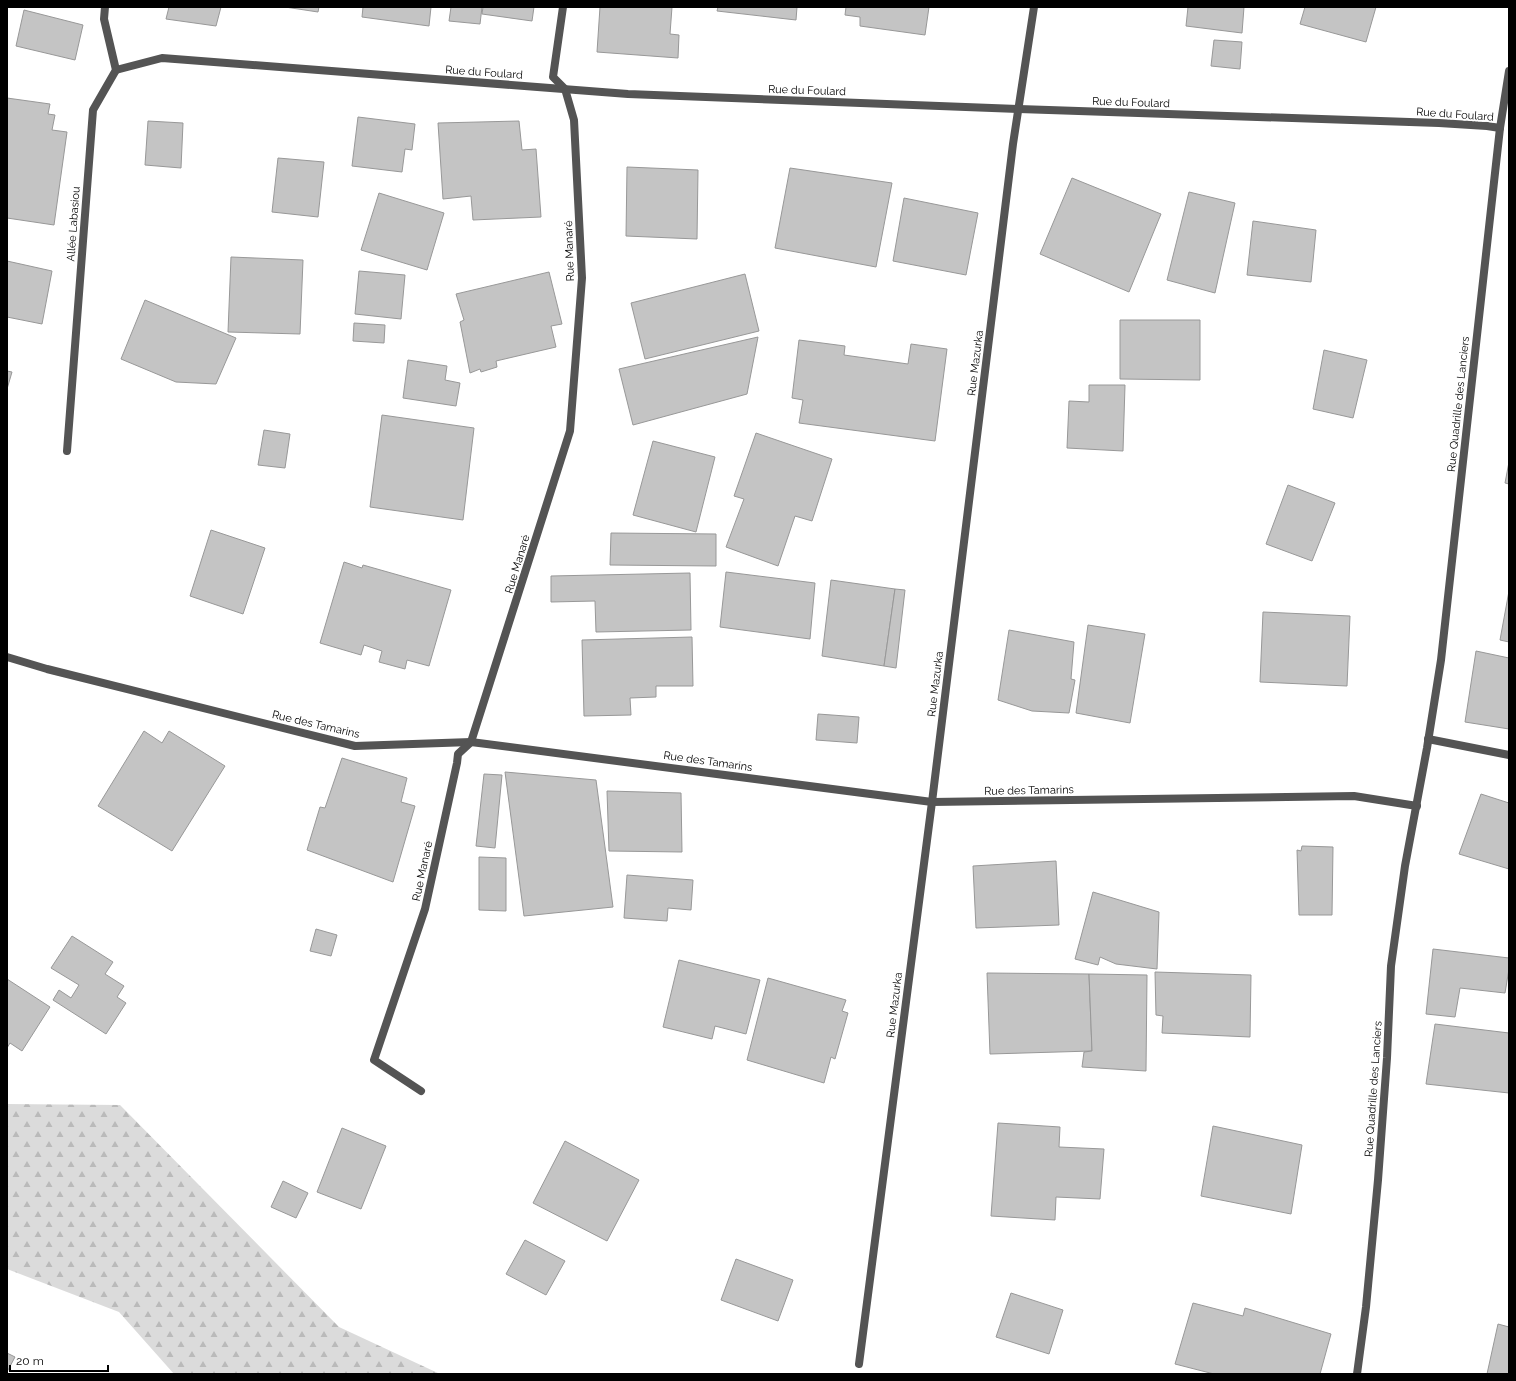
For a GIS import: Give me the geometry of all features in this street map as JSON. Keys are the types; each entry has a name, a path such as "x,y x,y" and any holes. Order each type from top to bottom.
{"street":[{"path":"105,7 104,19 116,70"},
{"name":"Rue Manaré","path":"421,1090 374,1060 425,908 458,754 471,742 570,431 582,278 574,120 565,89 553,77 563,7"},
{"name":"Rue Mazurka","path":"859,1364 932,802 1013,144 1034,7"},
{"name":"Rue du Foulard","path":"116,70 162,58 628,94 1019,110 1439,123 1500,128"},
{"name":"Allée Labasiou","path":"67,451 93,110 116,70"},
{"name":"Rue Quadrille des Lanciers","path":"1356,1374 1366,1307 1378,1180 1387,1058 1391,966 1405,866 1417,806 1441,660 1500,128 1509,71"},
{"name":"Rue des Tamarins","path":"7,657 47,669 355,746 471,742 932,802 1354,796 1417,806"},
{"path":"1428,739 1509,755"}],"green space":[{"path":"7,1104 120,1105 339,1327 440,1374 174,1374 119,1312 7,1269"}],"building":[{"path":"169,7 221,7 216,26 166,19"},
{"path":"285,7 319,7 318,12"},
{"path":"363,7 431,7 429,26 362,17"},
{"path":"451,7 482,7 480,24 449,21"},
{"path":"483,7 534,7 532,21 482,14"},
{"path":"600,7 672,7 670,34 679,35 678,58 597,52"},
{"path":"718,7 797,7 796,20 717,11"},
{"path":"846,7 929,7 925,35 860,26 860,17 845,15"},
{"path":"1188,7 1244,7 1242,33 1186,26"},
{"path":"1305,7 1376,7 1366,42 1300,24"},
{"path":"24,10 83,25 75,60 16,46"},
{"path":"1214,40 1242,42 1240,69 1211,66"},
{"path":"7,98 50,104 48,114 55,115 52,130 67,132 54,225 7,218"},
{"path":"358,117 415,124 412,150 405,149 402,172 352,166"},
{"path":"148,121 183,123 181,168 145,165"},
{"path":"519,121 522,150 536,149 541,217 473,220 471,196 443,199 438,123"},
{"path":"278,158 324,162 318,217 272,212"},
{"path":"627,167 698,170 697,239 626,236"},
{"path":"790,168 892,183 876,267 775,248"},
{"path":"1072,178 1161,214 1129,292 1040,254"},
{"path":"1189,192 1235,203 1215,293 1167,280"},
{"path":"379,193 444,213 427,270 361,250"},
{"path":"904,198 978,213 966,275 893,261"},
{"path":"1253,221 1316,230 1311,282 1247,275"},
{"path":"231,257 303,260 300,334 228,332"},
{"path":"7,261 52,271 42,324 7,317"},
{"path":"359,271 405,275 401,319 355,314"},
{"path":"549,272 562,324 551,326 556,347 496,361 497,367 481,372 480,369 470,373 460,322 464,320 456,294"},
{"path":"745,274 759,331 645,359 631,303"},
{"path":"145,300 236,338 216,384 176,382 121,359"},
{"path":"1120,320 1200,320 1200,380 1120,379"},
{"path":"354,323 385,325 384,343 353,341"},
{"path":"758,337 747,394 633,425 619,369"},
{"path":"799,340 845,346 844,355 908,364 911,344 947,349 935,441 799,423 803,400 792,398"},
{"path":"1324,350 1367,360 1353,418 1313,409"},
{"path":"408,360 447,366 445,380 460,383 456,406 403,398"},
{"path":"7,371 12,372 7,389"},
{"path":"1089,385 1125,385 1123,451 1067,448 1069,401 1089,402"},
{"path":"382,415 474,428 463,520 370,507"},
{"path":"264,430 290,434 285,468 258,465"},
{"path":"756,433 832,459 812,521 795,516 778,566 726,547 744,499 734,496"},
{"path":"653,441 715,457 696,532 633,515"},
{"path":"1509,462 1509,484 1505,483"},
{"path":"1288,485 1335,503 1312,561 1266,544"},
{"path":"211,530 265,548 243,614 190,596"},
{"path":"611,533 716,534 716,566 610,565"},
{"path":"344,562 362,568 363,565 451,590 429,666 407,660 405,669 379,662 382,651 364,645 361,655 320,643"},
{"path":"726,572 815,583 810,639 720,627"},
{"path":"690,573 691,630 596,632 595,601 551,602 551,576"},
{"path":"831,580 895,589 884,666 822,656"},
{"path":"895,589 905,590 896,668 884,666"},
{"path":"1509,591 1509,642 1500,640"},
{"path":"1263,612 1350,616 1347,686 1260,682"},
{"path":"1088,625 1145,634 1130,723 1076,713"},
{"path":"1009,630 1074,642 1071,679 1075,680 1069,713 1032,711 998,700"},
{"path":"692,637 693,686 656,686 656,697 630,698 631,715 584,716 582,640"},
{"path":"1476,651 1509,658 1509,729 1465,722"},
{"path":"818,714 859,717 857,743 816,740"},
{"path":"144,731 162,743 169,731 225,766 172,851 98,806"},
{"path":"342,758 407,778 401,802 415,806 393,882 307,850 320,807 325,808"},
{"path":"505,772 596,780 613,907 524,916"},
{"path":"484,774 502,775 495,848 476,846"},
{"path":"607,791 681,793 682,852 609,851"},
{"path":"1481,794 1509,803 1509,869 1459,854"},
{"path":"1302,846 1333,847 1332,915 1299,915 1297,850 1301,851"},
{"path":"479,857 506,858 506,911 479,910"},
{"path":"1056,861 1059,925 976,928 973,866"},
{"path":"627,875 693,880 691,910 668,908 667,921 624,918"},
{"path":"1093,892 1159,912 1157,969 1116,964 1100,957 1098,965 1075,959"},
{"path":"316,929 337,935 331,956 310,951"},
{"path":"72,936 113,962 105,974 124,986 117,997 126,1003 106,1034 53,1000 59,990 71,998 79,985 51,968"},
{"path":"1433,949 1509,958 1509,969 1505,993 1460,988 1455,1017 1426,1014"},
{"path":"679,960 760,980 746,1034 715,1026 712,1039 663,1027"},
{"path":"1155,972 1251,975 1250,1037 1162,1033 1163,1016 1156,1015"},
{"path":"987,973 1089,974 1092,1051 990,1054"},
{"path":"1089,974 1147,975 1146,1071 1082,1067 1084,1052 1092,1051"},
{"path":"768,978 846,1000 842,1011 848,1013 835,1059 831,1057 824,1083 747,1060"},
{"path":"7,979 50,1007 22,1051 10,1043 7,1048"},
{"path":"1435,1024 1509,1033 1509,1093 1426,1084"},
{"path":"998,1123 1060,1127 1059,1147 1104,1149 1100,1199 1056,1197 1055,1220 991,1216"},
{"path":"1213,1126 1302,1145 1291,1214 1201,1196"},
{"path":"342,1128 386,1146 361,1209 317,1192"},
{"path":"565,1141 639,1180 607,1241 533,1203"},
{"path":"283,1181 308,1193 296,1218 271,1207"},
{"path":"525,1240 565,1261 546,1295 506,1274"},
{"path":"736,1259 793,1280 778,1321 721,1300"},
{"path":"1011,1293 1063,1310 1049,1354 996,1337"},
{"path":"1193,1303 1243,1316 1245,1308 1331,1334 1320,1374 1214,1374 1175,1364"},
{"path":"1498,1324 1509,1327 1509,1374 1487,1374"},
{"path":"7,1353 15,1357 7,1372"}]}
